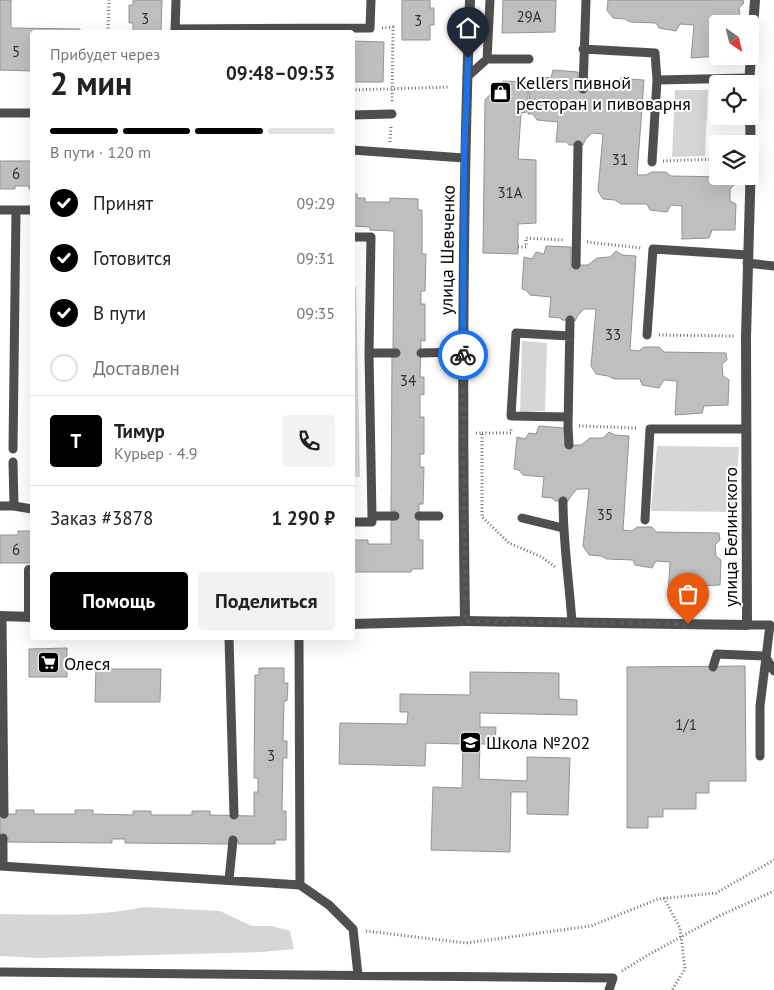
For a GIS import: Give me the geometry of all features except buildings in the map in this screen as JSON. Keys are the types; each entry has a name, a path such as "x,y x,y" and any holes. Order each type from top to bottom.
{"street":[{"name":"улица Шевченко","path":"465,621 462,352 464,158 470,0"},
{"path":"750,75 756,0"},
{"name":"улица Белинского","path":"355,624 465,621 746,625 745,429 750,125"},
{"path":"1,616 30,617 29,570"}],"lane":[{"path":"175,30 176,0"},
{"path":"240,30 370,28 371,0"},
{"path":"487,59 490,0"},
{"path":"584,89 583,49 586,0"},
{"path":"583,49 655,53 657,80 652,162"},
{"path":"467,77 487,59 529,59"},
{"path":"657,80 709,81"},
{"path":"0,113 30,113"},
{"path":"355,115 392,114"},
{"path":"576,265 578,145"},
{"path":"355,150 464,158"},
{"path":"0,210 30,210"},
{"path":"12,449 16,210"},
{"path":"355,237 371,238 369,353 372,516 372,522 355,522"},
{"path":"647,335 653,249 748,259 774,266"},
{"path":"569,445 570,320"},
{"path":"568,422 511,416 516,333 570,336"},
{"path":"421,353 462,352"},
{"path":"369,353 396,353"},
{"path":"645,520 650,429 745,429"},
{"path":"13,462 14,506"},
{"path":"563,501 563,528 572,622"},
{"path":"0,506 30,509"},
{"path":"372,516 395,516"},
{"path":"419,516 439,516"},
{"path":"522,518 563,528"},
{"path":"1,616 4,814"},
{"path":"746,625 770,624 760,706 760,756"},
{"path":"229,640 234,815"},
{"path":"299,640 300,885"},
{"path":"713,667 717,654 765,656"},
{"path":"765,656 774,671"},
{"path":"3,838 2,866 300,885 329,905 353,929 358,975"},
{"path":"229,880 233,840"},
{"path":"0,972 613,978 609,990"}],"path":[{"path":"108,30 109,0"},
{"path":"389,153 393,90 393,27"},
{"path":"355,90 449,87"},
{"path":"670,160 709,159"},
{"path":"518,247 526,247 526,238 544,238"},
{"path":"622,247 653,249"},
{"path":"647,335 746,337"},
{"path":"568,422 622,427"},
{"path":"463,433 511,433"},
{"path":"482,433 482,517 509,543 542,557 569,578"},
{"path":"353,929 466,943 591,926 658,899 716,893 774,860"},
{"path":"613,978 648,955 718,916 774,891"},
{"path":"664,898 680,928 685,969 672,990"}],"shaded area":[{"path":"675,90 708,90 705,156 672,157"},
{"path":"355,286 356,286 360,477 355,477"},
{"path":"522,341 547,343 545,411 520,412"},
{"path":"657,446 739,447 734,512 651,511"},
{"path":"144,907 220,911 252,926 272,926 290,931 294,949 262,952 36,958 0,956 0,914 90,914"}],"way so far":[{"path":"463,355 465,621 688,624"}],"place":[{"name":"Kellers пивной ресторан и пивоварня","path":"500,92"},
{"name":"Олеся","path":"48,663"},
{"name":"Школа №202","path":"470,742"}],"route":[{"path":"463,355 464,158 468,58"}]}
